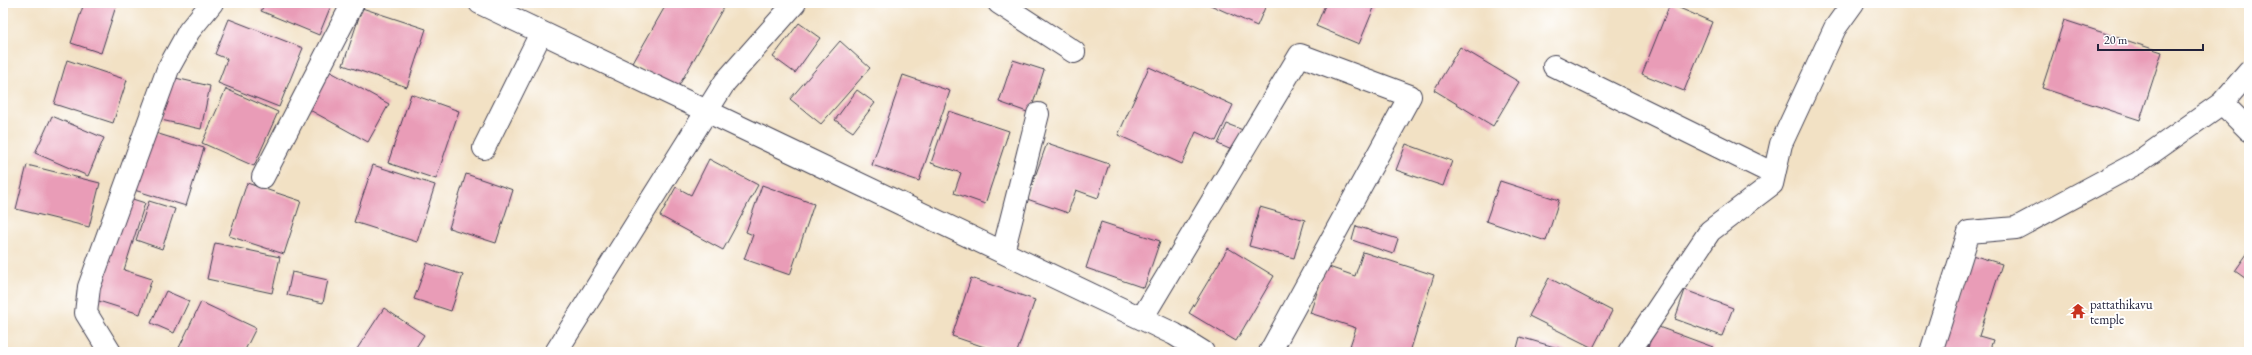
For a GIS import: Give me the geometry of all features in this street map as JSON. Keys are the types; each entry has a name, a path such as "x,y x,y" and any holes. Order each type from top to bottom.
{"street":[{"path":"110,352 86,314 89,287 168,69 189,31 212,3"},
{"path":"263,177 353,3"},
{"path":"480,3 1142,318 1174,334 1203,352"},
{"path":"556,352 705,111 725,82 795,3"},
{"path":"999,3 1074,52"},
{"path":"1629,352 1710,231 1772,184 1781,144 1835,28 1852,3"},
{"path":"484,148 541,33"},
{"path":"1142,318 1300,54 1410,96 1270,352"},
{"path":"1554,66 1774,174"},
{"path":"1931,352 1969,232 2016,228 2137,163 2222,103 2249,72"},
{"path":"2222,103 2249,130"},
{"path":"1003,252 1038,114"}],"building":[{"path":"84,3 117,3 101,53 71,43"},
{"path":"265,3 332,3 319,35 261,11"},
{"path":"667,3 726,3 677,89 633,63"},
{"path":"1206,3 1267,3 1257,26"},
{"path":"1326,3 1376,3 1359,44 1316,26"},
{"path":"1670,4 1712,22 1684,91 1642,74"},
{"path":"362,8 426,29 407,87 343,65"},
{"path":"229,19 303,48 279,107 218,83 227,59 215,54"},
{"path":"2064,20 2162,52 2140,120 2042,88"},
{"path":"799,23 820,38 795,73 773,57"},
{"path":"840,41 870,68 821,124 790,99"},
{"path":"1460,47 1519,82 1493,126 1434,90"},
{"path":"67,60 127,80 113,123 54,104"},
{"path":"1013,60 1044,70 1030,113 999,102"},
{"path":"1149,67 1233,105 1216,141 1196,132 1182,164 1118,135"},
{"path":"329,71 389,104 368,142 308,109"},
{"path":"903,75 950,91 919,181 872,165"},
{"path":"171,77 210,86 201,129 161,120"},
{"path":"226,89 278,112 254,166 202,143"},
{"path":"857,90 875,103 853,132 835,120"},
{"path":"411,94 459,111 436,179 388,163"},
{"path":"949,111 1009,131 985,204 954,193 961,173 931,163"},
{"path":"52,116 104,138 88,176 35,153"},
{"path":"1227,124 1243,130 1234,151 1218,144"},
{"path":"149,131 204,148 186,206 131,189"},
{"path":"1047,143 1109,164 1098,198 1076,190 1068,213 1027,199"},
{"path":"1406,144 1452,161 1443,186 1396,170"},
{"path":"709,159 758,185 723,250 660,216 676,187 691,195"},
{"path":"27,165 100,183 89,227 16,209"},
{"path":"373,165 435,185 417,242 354,222"},
{"path":"466,174 513,190 496,243 449,228"},
{"path":"1500,181 1559,200 1546,241 1486,221"},
{"path":"247,183 301,201 284,254 229,236"},
{"path":"762,185 814,204 790,275 744,259 753,235 746,232"},
{"path":"123,196 145,203 124,270 152,279 140,314 89,298"},
{"path":"149,201 175,209 162,249 136,240"},
{"path":"1260,207 1305,220 1294,258 1249,246"},
{"path":"1101,222 1160,241 1144,288 1086,268"},
{"path":"1356,226 1398,239 1393,254 1352,240"},
{"path":"215,243 280,257 272,293 207,279"},
{"path":"1228,248 1274,276 1236,341 1189,313"},
{"path":"2249,251 2249,281 2235,271"},
{"path":"1363,252 1434,275 1410,352 1348,352 1356,328 1310,313 1326,266 1355,276"},
{"path":"1972,255 2002,264 1979,336 1993,340 1989,352 1942,352"},
{"path":"427,263 463,275 451,311 414,299"},
{"path":"292,272 328,280 323,303 287,295"},
{"path":"971,278 1035,300 1017,352 999,352 952,336"},
{"path":"1549,278 1612,311 1593,348 1529,316"},
{"path":"1685,290 1733,308 1722,336 1675,319"},
{"path":"166,291 189,301 174,333 151,323"},
{"path":"201,302 256,328 244,352 177,352"},
{"path":"384,308 424,335 413,352 355,352"},
{"path":"1656,326 1713,347 1711,352 1646,352"},
{"path":"1520,337 1572,352 1516,352"}],"place":[{"name":"pattathikavu temple","path":"2078,311"}]}
